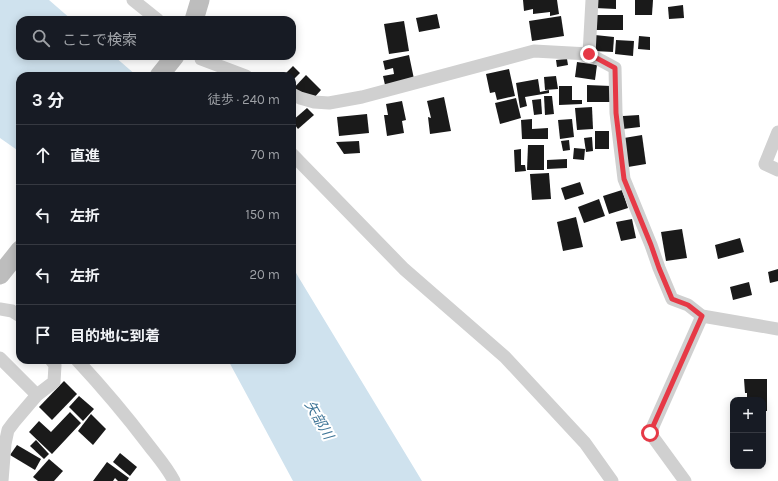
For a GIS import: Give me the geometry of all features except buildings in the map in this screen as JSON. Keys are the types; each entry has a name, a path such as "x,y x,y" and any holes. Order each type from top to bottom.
{"main road":[{"path":"195,16 200,0"},
{"path":"162,72 172,60"},
{"path":"0,275 16,255"}],"street":[{"path":"133,0 153,16"},
{"path":"589,54 592,0"},
{"path":"296,96 314,102 329,103 362,97 534,51 589,54 615,68 616,113 624,179 672,299 688,305 702,316 778,329"},
{"path":"202,60 213,72"},
{"path":"206,60 236,72"},
{"path":"778,132 765,164 778,170"},
{"path":"296,158 404,269 505,357 585,443 612,481"},
{"path":"685,481 650,433 702,316"},
{"path":"0,358 37,395"},
{"path":"2,481 5,444 8,430 37,395 54,382 54,364"},
{"path":"81,364 103,388 139,432 174,481"}],"water":[{"path":"0,0 49,0 67,16 16,16 16,60 119,60 132,72 16,72 16,149 0,138"},
{"name":"矢部川","path":"296,273 422,481 293,481 230,364 296,364"}],"route":[{"path":"589,54 615,68 616,113 624,179 672,299 688,305 702,316 650,433"}]}
